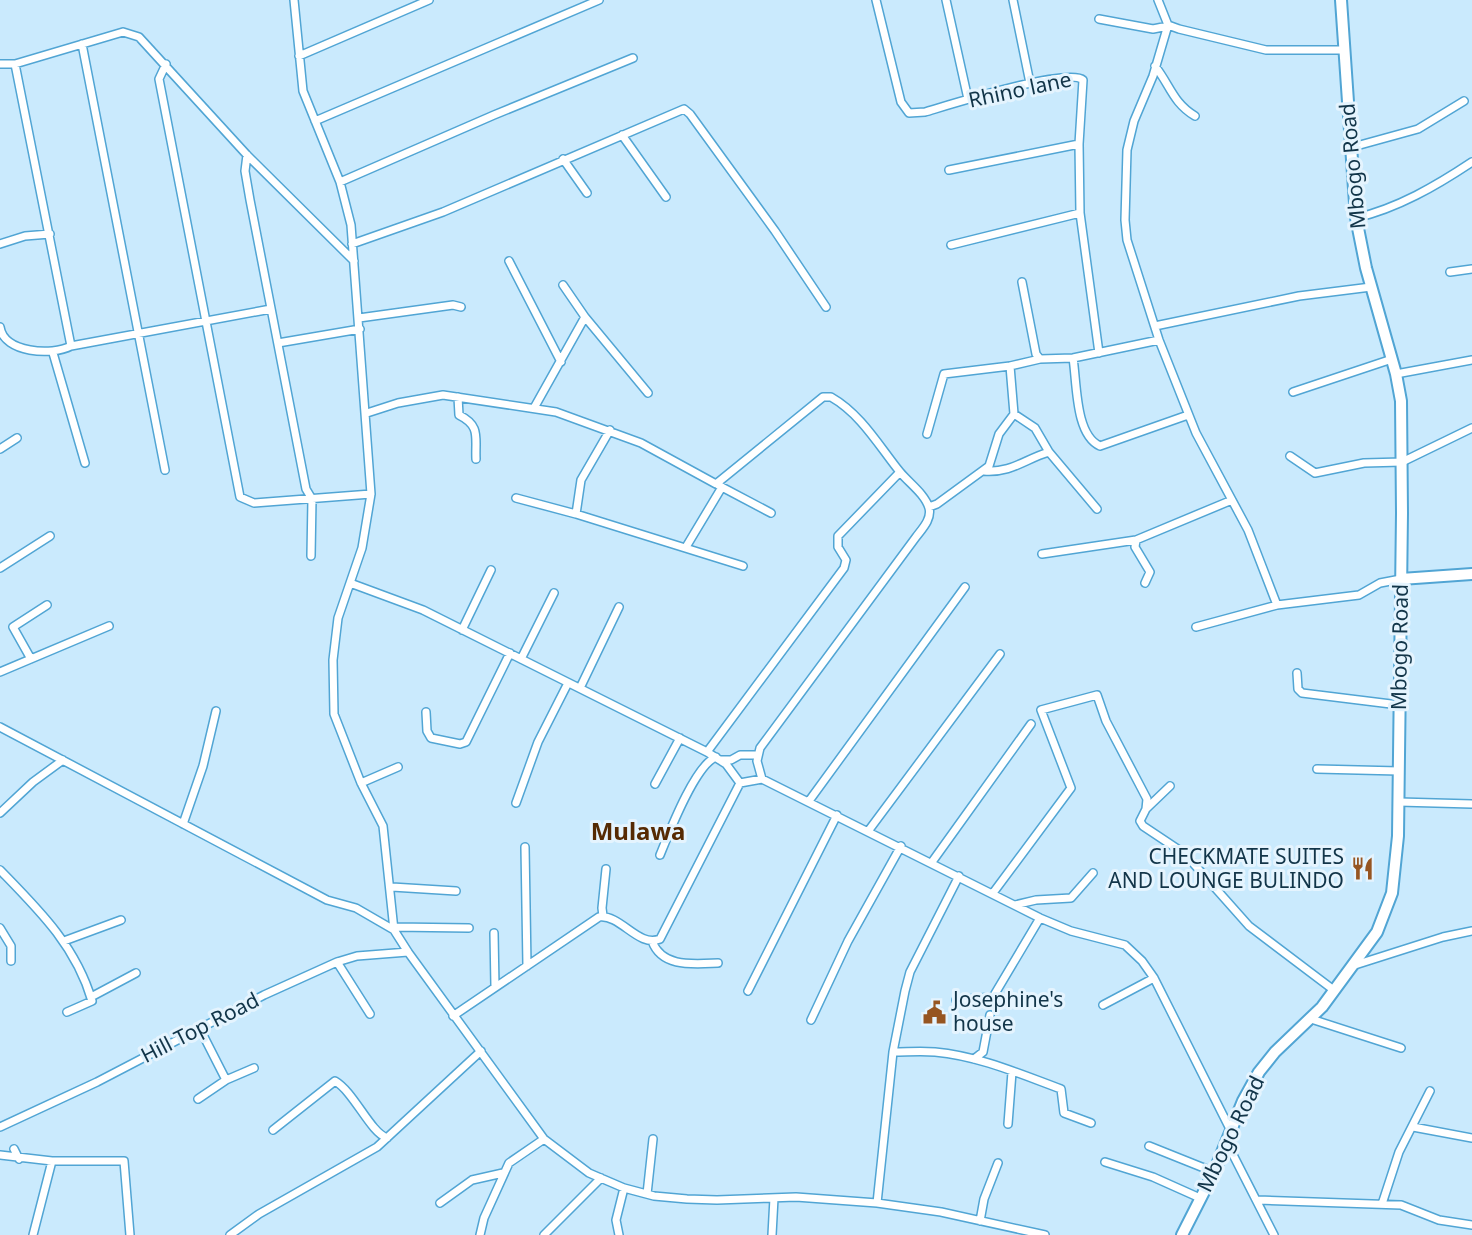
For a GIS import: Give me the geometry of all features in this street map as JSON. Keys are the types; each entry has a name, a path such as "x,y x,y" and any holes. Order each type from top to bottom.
{"main road":[{"name":"Mbogo Road","path":"1182,1235 1214,1172 1230,1129 1259,1072 1275,1052 1311,1019 1355,965 1377,932 1392,893 1399,802 1401,400 1396,374 1371,287 1356,218 1349,148 1341,0"},
{"path":"1401,579 1472,574"}],"street":[{"path":"294,0 303,91 340,182 351,225 367,413 371,494 362,548 338,618 333,660 334,714 361,783 383,826 392,886 394,929 453,1016 544,1139 570,1161 601,1178 624,1188 647,1194 717,1200 836,1198 878,1203 1044,1235"},
{"path":"299,56 429,0"},
{"path":"315,121 599,0"},
{"name":"Rhino lane","path":"876,0 904,109 909,113 925,112 1030,83 1075,76 1083,80 1079,144 1080,213 1099,353"},
{"path":"946,0 968,99"},
{"path":"1013,0 1030,83"},
{"path":"1158,0 1168,25 1134,121 1127,150 1125,220 1130,250 1159,340 1188,415 1257,552 1277,605"},
{"path":"1099,19 1153,29 1168,25 1266,50 1344,50"},
{"path":"0,64 15,64 123,32 132,34 145,42 247,155 354,261"},
{"path":"82,44 165,470"},
{"path":"340,182 633,58"},
{"path":"15,64 71,346"},
{"path":"165,64 159,79 240,497 249,502 371,494"},
{"path":"1155,66 1170,85 1175,100 1196,116"},
{"path":"1349,148 1418,129 1464,101"},
{"path":"352,244 443,212 679,110 687,110 776,231 826,307"},
{"path":"622,135 666,197"},
{"path":"950,170 1079,144"},
{"path":"247,155 245,171 271,309 306,489 312,499 311,556"},
{"path":"563,159 587,193"},
{"path":"1356,218 1385,210 1428,189 1472,162"},
{"path":"951,245 1080,213"},
{"path":"0,244 25,236 50,234"},
{"path":"509,261 561,362"},
{"path":"1450,272 1472,268"},
{"path":"1022,282 1036,354 1040,359"},
{"path":"563,285 585,317 648,393"},
{"path":"1155,326 1299,296 1371,287"},
{"path":"359,318 453,305 461,307"},
{"path":"0,327 1,335 8,341 41,352 53,352 71,346 271,309"},
{"path":"534,408 585,317"},
{"path":"278,344 360,329"},
{"path":"927,434 944,374 1010,366 1040,359 1073,358 1159,340"},
{"path":"53,352 86,464"},
{"path":"1073,358 1082,428 1094,444 1100,447 1188,415"},
{"path":"1293,392 1392,359"},
{"path":"1396,374 1472,360"},
{"path":"929,507 989,466 999,434 1014,414 1010,366"},
{"path":"686,547 719,485 813,403 828,396 848,409 886,451 929,507 927,522 758,755 762,779"},
{"path":"367,413 420,399 458,397 534,408 610,430 640,443 771,513"},
{"path":"458,397 459,415 470,420 474,426 476,459"},
{"path":"1014,414 1035,428 1049,452 1097,509"},
{"path":"1290,456 1315,473 1364,464 1402,462 1472,428"},
{"path":"576,514 581,496 581,480 610,430"},
{"path":"0,449 17,438"},
{"path":"984,471 999,472 1025,464 1049,452"},
{"path":"707,752 844,568 846,560 838,547 838,536 900,472"},
{"path":"516,498 576,514 743,566"},
{"path":"1042,554 1136,540 1232,500"},
{"path":"0,568 50,537"},
{"path":"1136,540 1135,547 1150,572 1145,583"},
{"path":"462,630 491,570"},
{"path":"1196,627 1277,605 1359,595 1380,583 1401,579"},
{"path":"350,583 423,610 680,738 718,759 740,783"},
{"path":"809,801 965,587"},
{"path":"521,659 554,592"},
{"path":"31,659 14,627 46,605"},
{"path":"580,688 619,607"},
{"path":"0,672 109,626"},
{"path":"426,712 427,731 431,738 460,744 466,742 510,653"},
{"path":"869,830 1000,654"},
{"path":"1297,673 1298,689 1302,693 1399,705"},
{"path":"516,803 538,742 568,683"},
{"path":"993,893 1071,788 1041,710 1097,695 1106,721 1146,799 1146,809"},
{"path":"183,824 202,766 216,711"},
{"path":"932,862 1031,724"},
{"path":"0,727 327,900 356,908 394,929 469,928"},
{"path":"655,784 680,738"},
{"path":"660,855 680,807 706,763 718,759 731,760 740,755 758,755"},
{"path":"0,813 33,782 63,760"},
{"path":"361,783 398,767"},
{"path":"1317,769 1399,771"},
{"path":"740,783 762,779 869,830 1040,918 1071,931 1125,945 1154,978 1230,1129"},
{"path":"453,1016 593,919 603,916 652,941 660,939 740,783"},
{"path":"1170,786 1146,809 1140,821 1143,826 1185,854 1249,926 1335,991"},
{"path":"1399,802 1472,804"},
{"path":"748,991 837,815"},
{"path":"811,1020 848,941 901,846"},
{"path":"525,847 527,966"},
{"path":"603,916 606,869"},
{"path":"0,870 64,941 82,970 92,1001 67,1012"},
{"path":"1015,905 1036,900 1071,898 1093,873"},
{"path":"878,1203 896,1025 910,972 959,876"},
{"path":"392,886 456,891"},
{"path":"956,1000 993,997 1040,918"},
{"path":"64,941 121,920"},
{"path":"0,928 11,946 11,961"},
{"path":"1355,965 1443,937 1472,931"},
{"path":"495,933 495,987"},
{"path":"652,941 656,952 663,958 689,964 718,963"},
{"name":"Hill Top Road","path":"0,1127 264,995 337,962 357,956 408,952"},
{"path":"337,962 370,1014"},
{"path":"91,997 136,973"},
{"path":"1103,1005 1154,978"},
{"path":"974,1059 983,1052 990,1015"},
{"path":"1311,1019 1401,1048"},
{"path":"200,1029 225,1080"},
{"path":"231,1235 259,1214 365,1155 387,1138 481,1051"},
{"path":"893,1052 935,1052 974,1059 1061,1089 1064,1113 1090,1123"},
{"path":"198,1099 225,1080 254,1068"},
{"path":"1008,1124 1012,1072"},
{"path":"273,1130 334,1081 367,1116 378,1133 387,1138"},
{"path":"1382,1204 1393,1167 1430,1091"},
{"path":"1413,1127 1472,1138"},
{"path":"480,1235 484,1218 503,1173 514,1157 544,1139"},
{"path":"647,1194 653,1139"},
{"path":"1226,1141 1274,1235"},
{"path":"1149,1146 1214,1172"},
{"path":"14,1149 19,1159"},
{"path":"0,1155 52,1161 124,1161 130,1235"},
{"path":"33,1235 52,1161"},
{"path":"980,1221 984,1199 998,1162"},
{"path":"1105,1162 1154,1177 1200,1197"},
{"path":"440,1203 472,1180 503,1173"},
{"path":"544,1235 601,1178"},
{"path":"619,1235 616,1220 624,1188"},
{"path":"772,1235 774,1198"},
{"path":"1258,1200 1382,1204 1411,1208 1439,1220 1472,1225"}],"place":[{"name":"CHECKMATE SUITES AND LOUNGE BULINDO","path":"1362,869"},
{"name":"Josephine's house","path":"935,1012"}],"district":[{"name":"Mulawa","path":"638,832"}]}
